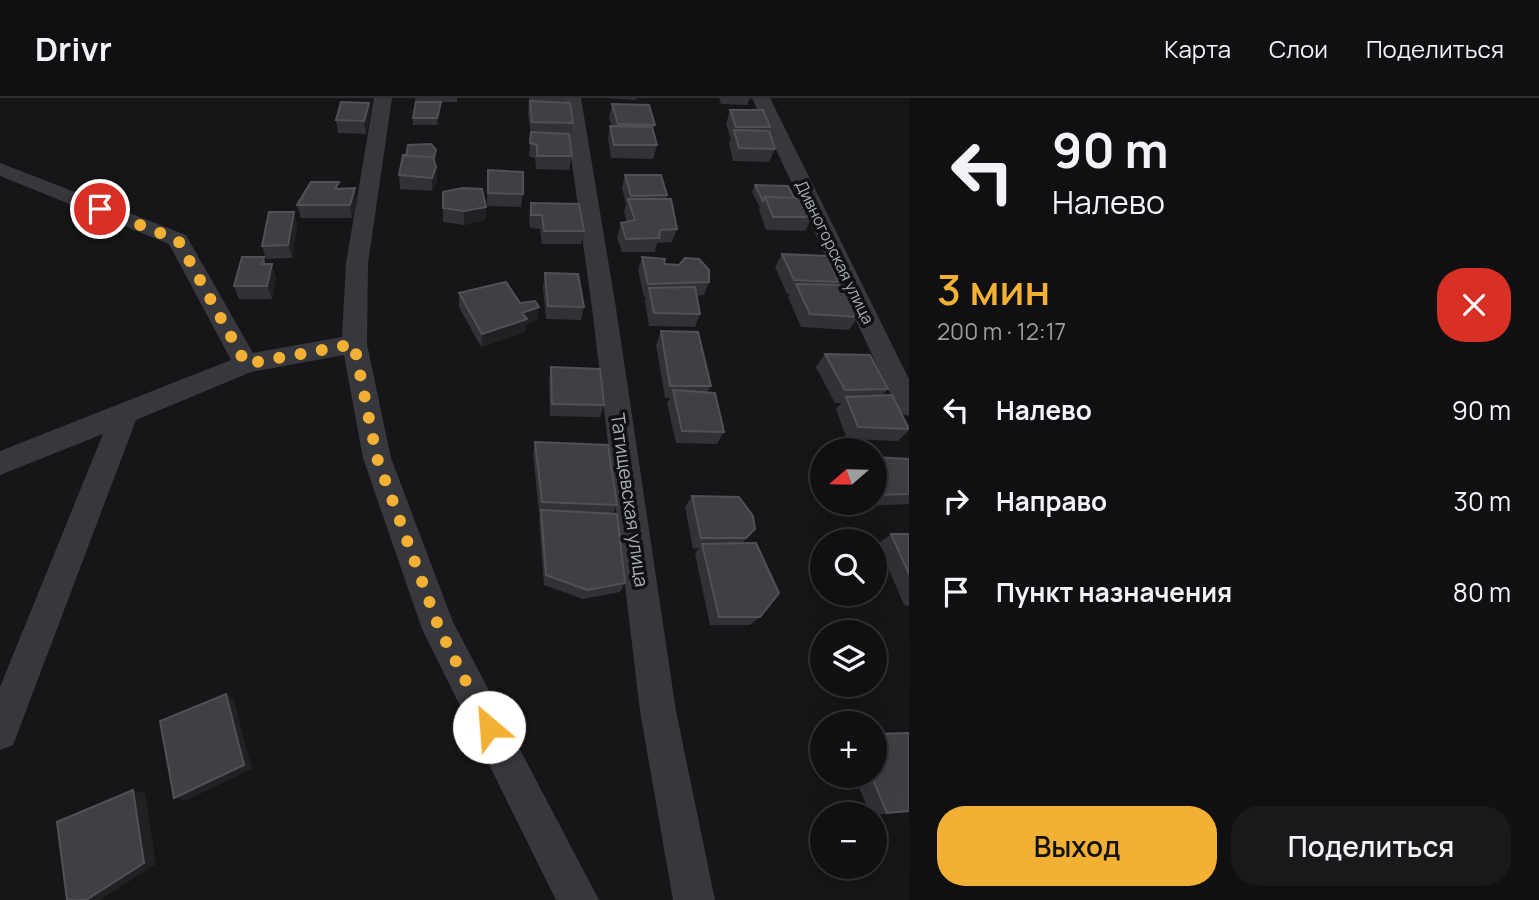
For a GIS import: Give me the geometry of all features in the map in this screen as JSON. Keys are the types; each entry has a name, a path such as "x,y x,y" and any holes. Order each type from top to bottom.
{"street":[{"path":"383,98 357,263 354,344 377,458 439,628 578,900"},
{"name":"Татищевская улица","path":"572,98 604,308 658,711 694,900"},
{"name":"Дивногорская улица","path":"761,98 909,406"},
{"path":"0,169 178,240 246,364"},
{"path":"0,463 246,364 354,344"},
{"path":"0,732 126,412"}],"building":[{"path":"530,101 570,103 573,123 532,122"},
{"path":"341,102 369,103 364,121 336,120"},
{"path":"416,102 441,102 437,118 413,118"},
{"path":"612,104 649,105 655,125 618,124"},
{"path":"730,110 763,110 770,127 736,127"},
{"path":"610,126 652,127 657,145 614,145"},
{"path":"734,130 769,131 775,149 739,148"},
{"path":"531,132 569,134 572,156 537,156 537,145 530,143"},
{"path":"431,144 436,150 433,159 406,156 408,145"},
{"path":"403,155 433,157 436,167 432,178 399,175"},
{"path":"488,170 523,172 523,194 488,193"},
{"path":"625,175 661,175 667,195 631,196"},
{"path":"311,182 339,182 335,189 355,188 350,205 297,205"},
{"path":"755,185 788,186 794,198 765,197 763,201"},
{"path":"462,188 482,189 486,207 464,211 443,208 443,192"},
{"path":"765,197 799,198 803,207 809,207 812,217 773,217"},
{"path":"628,199 671,199 677,229 660,230 659,238 626,239 621,223 635,220"},
{"path":"531,203 579,204 584,231 544,231 542,215 531,215"},
{"path":"269,212 294,212 288,245 262,246"},
{"path":"782,254 828,256 838,282 794,280"},
{"path":"242,257 264,257 262,264 272,264 267,286 234,286"},
{"path":"642,257 665,259 664,264 679,265 685,258 699,259 709,270 709,282 648,284"},
{"path":"545,273 578,274 584,307 548,306"},
{"path":"506,282 520,303 535,301 539,307 522,313 527,319 482,334 459,293"},
{"path":"796,284 845,285 858,317 810,314"},
{"path":"695,287 700,314 654,313 649,288"},
{"path":"661,331 698,332 711,386 670,386"},
{"path":"825,354 870,355 888,389 845,390"},
{"path":"551,367 600,369 604,405 552,404"},
{"path":"673,390 715,393 724,432 682,431"},
{"path":"892,395 909,429 858,427 846,397"},
{"path":"535,442 608,445 617,505 542,502"},
{"path":"887,458 909,459 909,494 887,495"},
{"path":"692,496 739,497 753,516 755,529 746,538 701,538"},
{"path":"541,510 617,514 625,583 587,590 546,575"},
{"path":"891,534 909,534 909,574"},
{"path":"756,543 779,593 760,617 719,617 702,544"},
{"path":"226,694 244,765 174,798 160,721"},
{"path":"909,733 909,811 887,813 887,802 882,802 876,788 887,788 887,734"},
{"path":"133,790 144,863 86,900 67,900 57,822"}],"route":[{"path":"100,209 178,240 246,364 354,344 377,458 439,628 489,727"}]}
